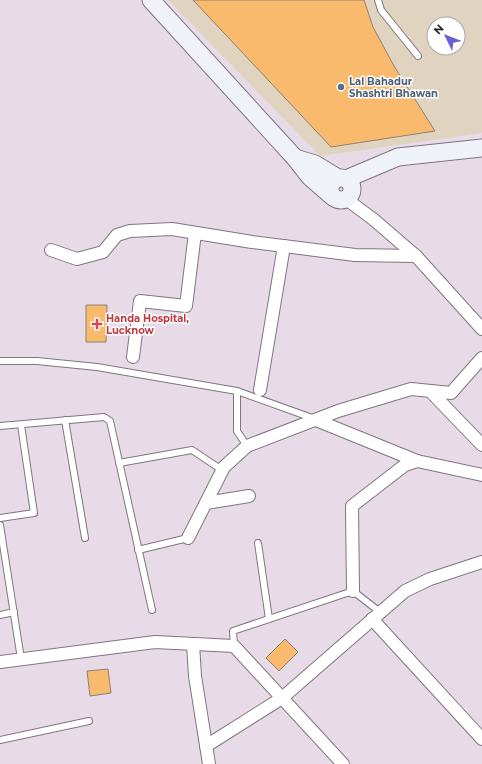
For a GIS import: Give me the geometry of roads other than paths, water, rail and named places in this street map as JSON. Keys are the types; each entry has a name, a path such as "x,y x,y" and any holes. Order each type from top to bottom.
{"street":[{"path":"151,0 295,158 310,177 343,189 372,219 416,256 482,329"},
{"path":"343,189 398,157 482,148"},
{"path":"51,250 77,259 103,252 117,234 130,231 172,229 355,255 416,256"},
{"path":"132,357 140,301 186,306 194,233"},
{"path":"260,390 284,246"},
{"path":"188,538 222,470 248,446 338,411 411,389 451,392 482,358"},
{"path":"430,391 482,445"},
{"path":"316,420 417,461 482,475"},
{"path":"353,591 352,506 405,465 417,461"},
{"path":"206,503 249,496"},
{"path":"206,746 282,698 405,591 430,579 482,562"},
{"path":"376,616 482,739"},
{"path":"0,662 155,642 234,646 343,764"},
{"path":"193,644 195,676 209,764"}],"lane":[{"path":"378,0 381,10 418,56"},
{"path":"0,361 37,361 97,367 237,391 316,420"},
{"path":"237,391 237,431 248,446"},
{"path":"0,426 104,416 110,421 152,610"},
{"path":"65,420 85,538"},
{"path":"0,518 34,512 21,424"},
{"path":"119,463 192,450 222,470"},
{"path":"0,525 3,565 14,612 21,660"},
{"path":"138,550 188,538"},
{"path":"258,543 269,619"},
{"path":"234,646 233,631 353,591 376,616"},
{"path":"0,615 14,612"},
{"path":"0,740 90,720"}],"place":[{"name":"Lal Bahadur Shashtri Bhawan","path":"341,87"},
{"name":"Handa Hospital, Lucknow","path":"97,324"}]}
